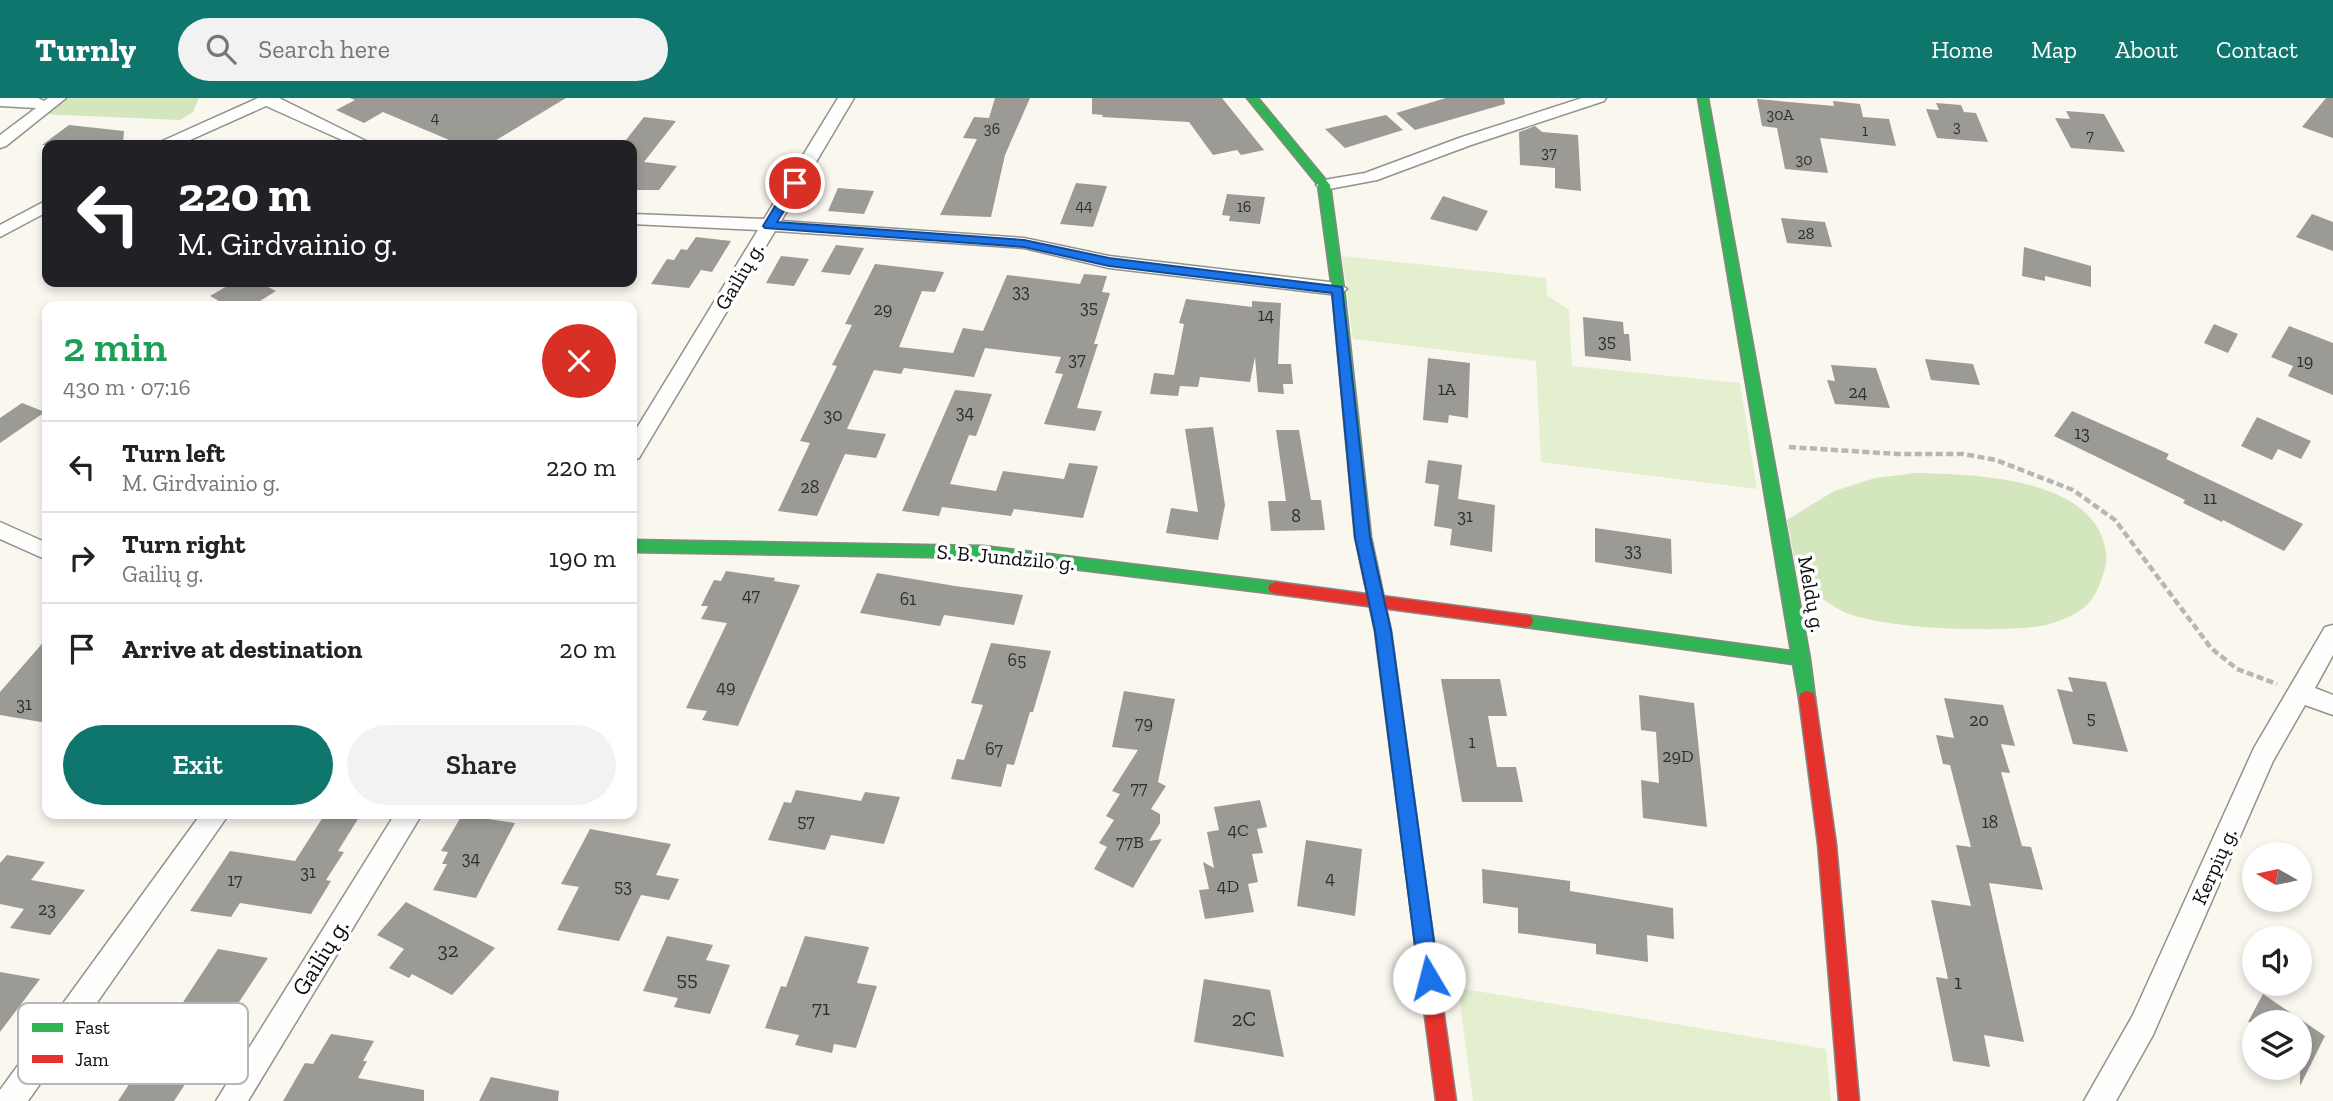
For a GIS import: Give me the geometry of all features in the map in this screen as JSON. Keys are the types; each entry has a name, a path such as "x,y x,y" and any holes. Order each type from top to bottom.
{"street":[{"path":"0,101 38,105 58,98"},
{"name":"Gailių g.","path":"637,445 846,98"},
{"path":"1252,98 1324,185 1338,289 1363,537 1378,601 1446,1101"},
{"path":"1324,185 1348,184 1373,178 1444,148 1598,98"},
{"name":"Meldų g.","path":"1703,98 1802,659 1827,844 1849,1101"},
{"path":"177,140 269,99 355,140"},
{"path":"0,143 38,105"},
{"path":"0,232 42,208"},
{"path":"637,219 1024,243 1109,262 1338,289"},
{"path":"0,530 42,550"},
{"name":"S. B. Jundzilo g.","path":"637,546 983,552 1378,601 1802,659"},
{"name":"Kerpių g.","path":"2099,1101 2143,1025 2263,757 2333,634"},
{"path":"2298,692 2333,705"},
{"path":"80,1003 212,819"},
{"name":"Gailių g.","path":"248,1074 406,819"},
{"path":"10,1101 22,1084"},
{"name":"Gailių g.","path":"231,1101 242,1084"}],"path":[{"path":"1763,445 1897,454 1963,454 1996,460 2073,490 2115,520 2211,648 2237,669 2298,692"}],"green space":[{"path":"52,98 199,98 193,112 180,120 39,114"},
{"path":"1342,256 1546,278 1547,295 1569,310 1572,366 1740,383 1757,489 1541,462 1536,361 1353,339"},
{"path":"1916,473 1965,475 2021,483 2048,491 2071,502 2090,517 2102,537 2105,549 2105,568 2091,600 2070,616 2039,626 1937,628 1861,618 1844,612 1799,584 1787,520 1834,491 1875,478"},
{"path":"1458,988 1826,1049 1831,1101 1473,1101"}],"building":[{"path":"350,98 566,98 496,140 449,140 383,112 364,123 336,110 355,100"},
{"path":"995,98 1030,98 1005,155 991,217 940,215 977,139 963,138 974,117 989,118"},
{"path":"1092,98 1222,98 1264,150 1241,155 1237,150 1213,155 1189,122 1102,117 1103,115 1092,114"},
{"path":"1446,98 1504,98 1505,104 1415,130 1396,113"},
{"path":"2326,98 2333,98 2333,138 2302,127"},
{"path":"1757,99 1834,106 1833,101 1860,104 1863,117 1889,119 1896,146 1820,138 1828,173 1785,169 1777,128 1762,126"},
{"path":"1936,103 1961,105 1964,112 1976,113 1988,142 1937,138 1926,109 1939,110"},
{"path":"2066,111 2104,114 2125,152 2071,148 2055,118 2070,119"},
{"path":"1386,115 1403,130 1345,148 1325,129"},
{"path":"644,117 676,121 644,162 677,166 659,190 637,190 637,140 626,140"},
{"path":"69,125 124,131 123,140 49,140"},
{"path":"1535,126 1542,132 1578,135 1581,191 1555,188 1555,168 1520,165 1519,132"},
{"path":"1076,183 1107,186 1093,227 1060,224"},
{"path":"838,188 874,191 864,214 828,211"},
{"path":"1227,194 1265,197 1260,224 1229,221 1230,216 1222,215"},
{"path":"1443,196 1488,211 1477,231 1430,219"},
{"path":"2312,214 2333,222 2333,251 2296,237"},
{"path":"1781,218 1825,222 1832,247 1787,243"},
{"path":"696,237 731,241 712,272 701,270 689,288 651,284 667,259 674,260 681,249 687,250"},
{"path":"836,245 864,248 850,275 821,272"},
{"path":"2024,247 2091,266 2091,287 2045,276 2045,281 2022,276"},
{"path":"781,256 809,259 794,286 766,283"},
{"path":"875,264 944,272 935,292 922,291 899,347 953,353 963,328 983,331 1007,275 1080,284 1084,274 1107,276 1102,292 1110,293 1094,344 1098,344 1077,408 1102,411 1095,431 1044,424 1063,374 1055,373 1061,357 985,348 974,377 904,368 901,374 874,370 847,429 886,434 876,458 845,454 817,516 778,511 810,443 800,441 837,366 832,365 852,325 845,324"},
{"path":"225,287 268,287 276,291 260,301 219,301 210,296"},
{"path":"1186,299 1252,307 1252,301 1281,303 1278,364 1291,364 1293,384 1283,384 1284,394 1258,392 1255,357 1250,382 1200,377 1198,387 1180,386 1178,396 1150,394 1154,373 1174,375 1184,324 1179,323"},
{"path":"1583,317 1623,322 1624,334 1629,334 1631,361 1585,356"},
{"path":"2214,324 2238,334 2228,353 2204,343"},
{"path":"2289,326 2333,343 2333,395 2288,376 2293,366 2271,357"},
{"path":"1428,358 1470,363 1468,418 1449,415 1448,423 1423,420"},
{"path":"1925,359 1973,364 1980,385 1931,380"},
{"path":"1831,365 1876,368 1890,408 1835,404 1827,380 1835,381"},
{"path":"955,390 992,394 976,436 969,435 950,484 996,491 1003,471 1064,479 1069,463 1098,466 1083,518 1014,509 1011,516 942,507 939,516 902,511"},
{"path":"22,403 42,411 42,414 0,443 0,418"},
{"path":"2072,411 2169,454 2166,459 2303,524 2284,551 2183,503 2185,500 2054,436"},
{"path":"2257,417 2311,441 2301,459 2278,449 2272,460 2241,446"},
{"path":"1213,427 1225,505 1218,540 1166,533 1171,508 1198,512 1185,429"},
{"path":"1276,430 1299,430 1311,500 1321,500 1325,530 1271,531 1268,501 1286,501"},
{"path":"1428,460 1462,465 1458,499 1495,505 1492,552 1450,545 1452,529 1434,526 1439,485 1425,483"},
{"path":"1595,528 1671,539 1672,574 1595,562"},
{"path":"726,571 775,578 774,581 800,585 738,726 702,720 707,711 686,708 727,623 701,619 708,606 701,606 714,580 721,581"},
{"path":"877,573 1023,595 1014,625 944,615 940,626 860,613"},
{"path":"991,643 1051,651 1014,765 1007,764 1001,787 951,779 957,759 964,760 983,705 971,703"},
{"path":"42,644 42,722 0,715 0,692"},
{"path":"2068,677 2106,682 2128,752 2073,744 2057,689 2073,692"},
{"path":"1441,679 1500,679 1507,716 1488,716 1497,767 1516,767 1523,802 1462,802"},
{"path":"1124,691 1175,699 1158,782 1166,786 1151,809 1160,814 1160,823 1149,841 1162,839 1133,888 1094,869 1107,847 1099,843 1114,820 1106,816 1120,794 1112,791 1138,750 1112,747"},
{"path":"1639,695 1694,703 1707,827 1643,818 1641,780 1659,783 1656,732 1641,730"},
{"path":"1944,698 2003,705 2015,746 2001,744 2010,773 2001,772 2022,846 2031,847 2043,890 1989,883 2024,1042 1984,1035 1990,1067 1953,1061 1936,977 1948,979 1931,900 1971,906 1956,845 1971,847 1950,765 1943,764 1936,735 1954,738"},
{"path":"796,790 861,801 865,792 900,797 884,844 831,835 825,850 768,840 784,802 791,803"},
{"path":"1260,800 1267,827 1257,829 1263,853 1252,854 1258,882 1248,884 1254,912 1205,919 1199,890 1209,889 1203,862 1214,868 1207,832 1219,830 1214,807"},
{"path":"322,819 358,819 338,851 344,852 326,880 331,881 311,914 240,903 231,917 190,911 230,851 295,861"},
{"path":"460,819 515,823 476,898 433,890 447,864 442,864 448,852 441,851"},
{"path":"590,829 671,844 656,875 679,879 669,900 641,895 619,941 557,930 579,887 561,884"},
{"path":"1306,840 1362,849 1355,916 1297,906"},
{"path":"7,855 45,862 31,880 85,890 50,935 10,928 24,909 0,904 0,863"},
{"path":"1482,869 1570,881 1570,891 1673,908 1674,939 1647,935 1648,962 1596,954 1596,944 1518,933 1518,908 1483,903"},
{"path":"406,902 495,948 452,995 412,974 409,978 389,968 404,949 377,935"},
{"path":"667,936 713,945 706,960 730,965 710,1014 674,1007 678,998 643,991"},
{"path":"805,936 869,947 857,983 877,986 856,1048 834,1044 832,1053 795,1045 799,1035 765,1028 781,986 786,987"},
{"path":"218,949 268,958 238,1003 182,1003"},
{"path":"0,972 40,979 22,1003 18,1003 18,1008 0,1032"},
{"path":"1204,979 1270,990 1284,1057 1194,1042"},
{"path":"2262,996 2266,996 2287,1010 2254,1010"},
{"path":"2312,1027 2325,1036 2312,1062"},
{"path":"331,1034 374,1041 363,1061 367,1061 358,1078 424,1090 424,1101 283,1101 305,1063 313,1064"},
{"path":"491,1077 559,1091 558,1101 479,1101"},
{"path":"129,1084 185,1084 174,1101 118,1101"}],"traffic: fast":[{"path":"1252,98 1324,185 1338,289 1363,537 1383,631 1415,872"},
{"path":"1703,98 1807,698"},
{"path":"637,546 983,552 1276,588"},
{"path":"1525,621 1802,659"}],"traffic: jam":[{"path":"1276,588 1525,621"},
{"path":"1807,698 1827,844 1849,1101"},
{"path":"1415,872 1446,1101"}],"route":[{"path":"795,183 769,226 1024,243 1109,262 1338,289 1363,537 1383,631 1429,978"}]}
